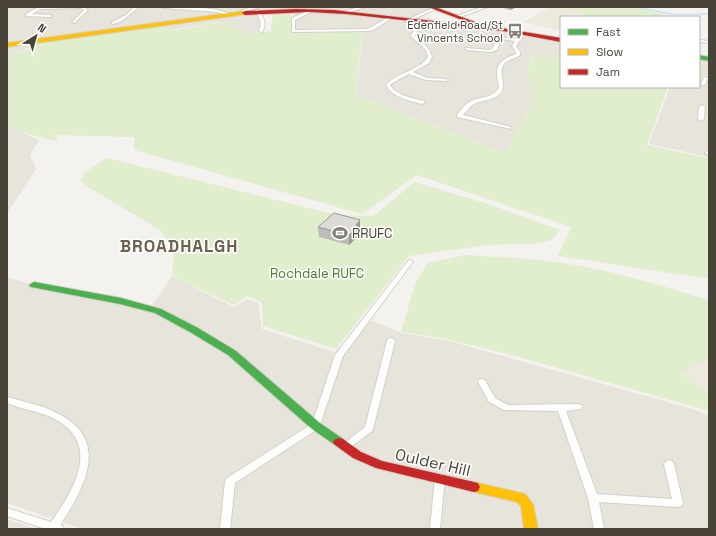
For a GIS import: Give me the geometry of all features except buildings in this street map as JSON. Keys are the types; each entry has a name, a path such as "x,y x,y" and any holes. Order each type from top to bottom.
{"street":[{"path":"50,16 27,16 38,8 82,7 86,10 74,22"},
{"path":"113,23 127,16 137,7"},
{"path":"164,7 220,10 227,14"},
{"path":"345,12 364,7"},
{"path":"456,17 486,7"},
{"path":"406,20 432,8 500,34 560,40"},
{"path":"7,45 258,9 345,12 422,23 479,27"},
{"path":"258,9 264,20 261,31"},
{"path":"311,11 293,19 293,31 368,30 390,18"},
{"path":"422,23 416,29 413,36 428,50 430,53 429,59 425,64 392,80 388,85 389,88 398,94 422,102"},
{"path":"468,49 491,51 495,49 500,34"},
{"path":"509,128 459,116 472,103 497,94 501,87 498,79 501,64 504,61 518,55 518,52 514,46 520,37"},
{"path":"409,72 426,79 446,80"},
{"path":"701,119 702,109 709,112"},
{"path":"225,529 230,481 316,426 339,355 410,262"},
{"name":"Oulder Hill","path":"34,285 121,301 158,311 194,330 232,353 316,426 356,455 380,465 521,498 527,504 531,529"},
{"path":"346,447 369,429 391,341"},
{"path":"482,382 492,400 507,408 578,407"},
{"path":"7,400 54,415 69,424 79,435 85,450 85,467 78,487 56,528 7,512"},
{"path":"562,408 593,498 599,529"},
{"path":"593,498 678,503 669,464"},
{"path":"435,529 440,478"}],"shaded area":[{"path":"7,7 427,7 433,10 421,16 441,21 440,24 352,11 258,9 7,43"},
{"path":"551,7 632,7 663,14 660,16 560,16 560,31 523,22"},
{"path":"293,12 341,13 426,25 513,33 560,42 560,57 534,54 528,63 531,106 505,153 356,95 362,31 292,32"},
{"path":"254,13 262,20 260,32 249,34 220,22 169,30 155,25 228,14"},
{"path":"33,43 33,46 7,57 7,46"},
{"path":"700,60 709,60 709,157 649,144 670,88 700,88"},
{"path":"7,124 39,140 30,155 36,169 7,214"},
{"path":"172,276 234,307 247,299 258,303 262,329 334,352 370,320 402,333 449,341 696,410 709,416 709,529 82,529 7,503 7,277 52,291 128,305 148,311"},
{"path":"709,357 709,394 680,374"},
{"path":"7,519 39,529 7,529"}],"green space":[{"path":"560,7 632,7 663,14 660,16 591,16 578,14 580,11"},
{"path":"273,14 291,14 293,32 362,31 356,95 505,153 531,106 528,63 534,54 560,57 560,88 668,88 647,145 709,158 709,279 558,256 571,227 417,175 362,214 134,150 134,137 51,135 58,138 56,141 20,132 7,124 7,57 33,47 33,43 155,25 170,30 220,23 230,24 249,34 271,31"},
{"name":"Rochdale RUFC","path":"107,158 337,215 374,216 414,182 485,203 560,230 552,240 531,244 487,245 409,256 336,349 263,326 262,303 247,296 234,305 172,276 174,250 160,230 80,181 85,172"},
{"path":"465,255 539,260 582,266 637,279 709,300 709,357 681,374 709,394 709,411 508,354 441,338 401,332 416,281 428,263"}],"waterway":[{"path":"636,7 671,14 709,14"}],"traffic: fast":[{"path":"700,57 709,59"},
{"path":"34,285 121,301 158,311 194,330 232,353 316,426 339,442"}],"traffic: slow":[{"path":"7,45 245,13"},
{"path":"474,487 521,498 527,504 531,529"}],"traffic: jam":[{"path":"430,7 482,26 560,40"},
{"path":"245,13 334,11 502,30"},
{"path":"339,442 357,455 380,465 474,487"}],"place":[{"name":"Edenfield Road/St Vincents School","path":"515,31"},
{"name":"RRUFC","path":"340,233"}],"district":[{"name":"BROADHALGH","path":"179,246"}]}
